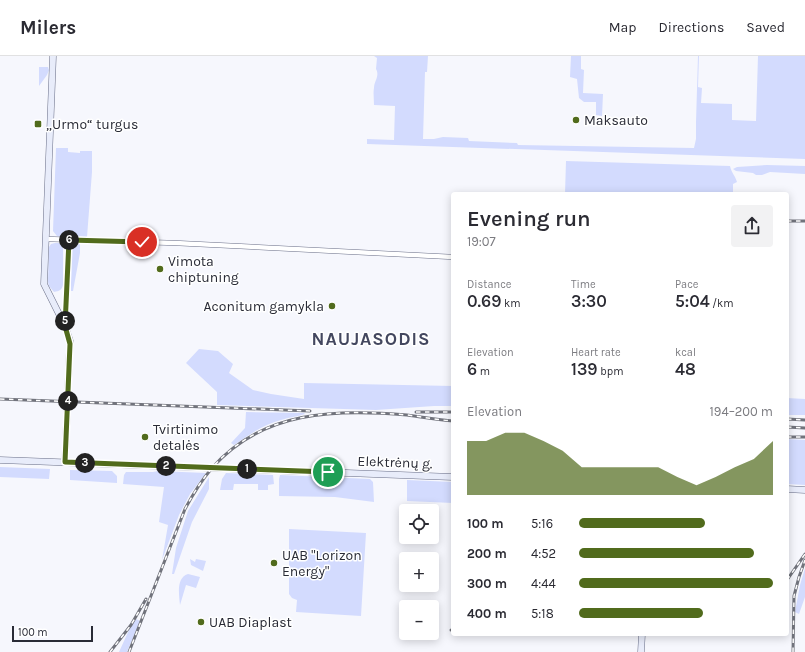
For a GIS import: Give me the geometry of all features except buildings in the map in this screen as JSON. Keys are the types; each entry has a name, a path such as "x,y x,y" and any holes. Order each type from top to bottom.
{"street":[{"path":"53,56 44,284 65,326 70,344 65,462"},
{"path":"46,239 240,246 451,257"},
{"path":"65,326 69,240"},
{"name":"Elektrėnų g.","path":"0,460 451,477"},
{"path":"789,489 805,490"},
{"path":"641,652 642,636"}],"shaded area":[{"path":"374,56 428,56 427,72 425,72 423,139 443,137 468,138 469,141 517,143 518,145 694,148 696,139 698,56 698,87 702,88 701,103 732,104 732,120 756,121 758,56 805,56 805,159 367,144 367,139 394,140 395,106 374,105 374,85 377,76 377,58"},
{"path":"571,56 581,56 581,69 584,70 583,93 603,94 602,116 596,115 596,102 584,102 579,98 577,79 570,77"},
{"path":"39,67 48,67 49,70 39,86"},
{"path":"56,148 68,148 68,152 80,153 80,151 92,151 92,172 87,237 57,236 53,231"},
{"path":"566,161 730,166 737,182 733,184 733,192 565,192"},
{"path":"767,165 805,166 805,174 770,172 762,175 756,175 733,169 737,167"},
{"path":"59,243 63,249 63,285 60,290 54,292 49,286 48,282 49,247 51,244"},
{"path":"80,243 80,253 73,291 71,291 71,251 73,245"},
{"path":"199,349 218,351 233,364 229,373 253,390 304,399 304,383 451,386 451,406 376,410 217,405 217,392 186,363"},
{"path":"789,398 805,399 805,415 789,415"},
{"path":"246,412 305,414 284,419 262,427 234,445 231,443 245,428"},
{"path":"789,439 805,440 805,485 789,484"},
{"path":"0,467 50,469 49,479 0,477"},
{"path":"70,470 112,471 117,476 117,483 70,480"},
{"path":"158,471 206,473 190,494 179,515 162,560 168,525 159,522 164,487 123,484 124,475 126,472"},
{"path":"226,473 273,475 274,484 268,485 268,490 258,490 258,484 234,484 233,490 220,490 222,479"},
{"path":"280,475 370,479 373,482 374,502 335,497 279,496"},
{"path":"209,477 209,489 192,522 174,574 172,574 176,548 188,511"},
{"path":"407,480 451,482 451,503 407,501"},
{"path":"289,529 366,533 361,616 296,612 297,600 292,598 289,594"},
{"path":"190,559 195,562 196,559 206,561 203,571 191,565"},
{"path":"805,568 805,597 799,614 795,612"},
{"path":"188,574 200,577 196,588 186,585 180,605 180,583 184,576"},
{"path":"136,619 140,621 127,652 119,652 129,630"}],"railway":[{"path":"789,221 805,221"},
{"path":"0,399 310,411"},
{"path":"416,412 451,412"},
{"path":"129,652 185,509 208,473 232,449 254,434 277,424 328,414 380,413 451,421"},
{"path":"789,419 805,420"},
{"path":"789,427 805,428"},
{"path":"789,437 805,437"},
{"path":"789,577 805,554"},
{"path":"793,652 794,596 805,560"},
{"path":"110,652 131,625 146,599"}],"place":[{"name":"Maksauto","path":"576,120"},
{"name":"„Urmo“ turgus","path":"38,124"},
{"name":"Vimota chiptuning","path":"160,269"},
{"name":"Aconitum gamykla","path":"332,306"},
{"name":"Tvirtinimo detalės","path":"145,437"},
{"name":"UAB \"Lorizon Energy\"","path":"274,563"},
{"name":"UAB Diaplast","path":"201,622"}],"district":[{"name":"NAUJASODIS","path":"371,339"}],"route":[{"path":"142,242 69,240 65,326 70,344 65,462 328,472"}]}
